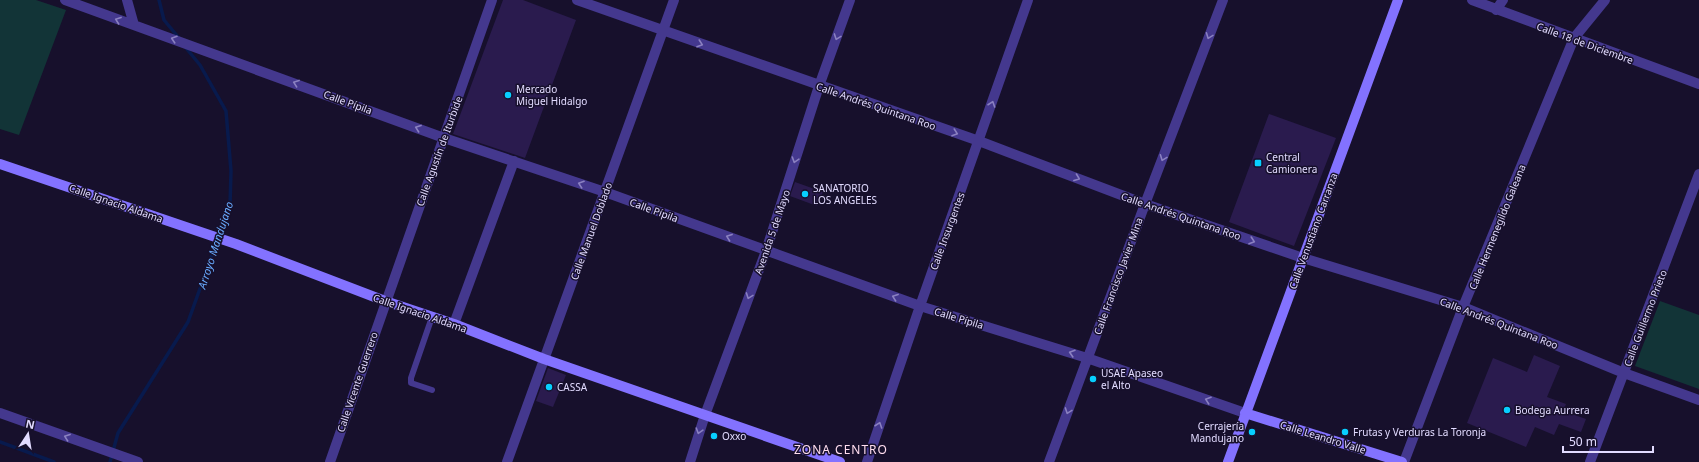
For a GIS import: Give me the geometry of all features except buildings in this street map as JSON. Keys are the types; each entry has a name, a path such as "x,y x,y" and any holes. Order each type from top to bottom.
{"street":[{"name":"Calle Pípila","path":"64,0 82,3 154,33 194,46 444,138 605,192 920,306 1088,358 1245,413"},
{"path":"127,0 134,25"},
{"name":"Calle Agustín de Iturbide","path":"385,301 492,0"},
{"name":"Calle Andrés Quintana Roo","path":"577,0 979,141 1145,204 1303,258 1463,307 1624,373 1699,400"},
{"name":"Calle Manuel Doblado","path":"507,462 674,0"},
{"name":"Avenida 5 de Mayo","path":"690,462 705,415 766,251 819,86 850,0"},
{"name":"Calle Insurgentes","path":"867,462 920,306 1028,0"},
{"name":"Calle Francisco Javier Mina","path":"1049,462 1223,0"},
{"name":"Calle Venustiano Carranza","path":"1228,462 1398,0"},
{"name":"Calle 18 de Diciembre","path":"1472,0 1699,84"},
{"path":"1496,10 1502,0"},
{"name":"Calle Hermenegildo Galeana","path":"1403,462 1463,307 1574,38 1605,0"},
{"path":"454,324 514,161"},
{"name":"Calle Ignacio Aldama","path":"0,164 236,244 385,301 454,324 544,359 840,462"},
{"name":"Calle Guillermo Prieto","path":"1590,462 1699,174"},
{"name":"Calle Vicente Guerrero","path":"330,462 385,301"},
{"path":"0,413 103,451 138,462"},
{"name":"Calle Leandro Valle","path":"1245,413 1403,462"}],"lane":[{"path":"432,317 411,378 411,383 432,390"}],"green space":[{"path":"0,0 36,0 66,10 19,135 0,129"},
{"path":"1660,301 1699,315 1699,389 1635,366"}],"waterway":[{"name":"Arroyo Mandujano","path":"159,0 164,20 179,38"},
{"name":"Arroyo Mandujano","path":"110,462 118,433 188,322 230,205 231,171 226,111 200,65 186,48"},
{"path":"0,442 54,462"}],"place":[{"name":"Mercado Miguel Hidalgo","path":"508,95"},
{"name":"Central Camionera","path":"1258,163"},
{"name":"SANATORIO LOS ANGELES","path":"805,194"},
{"name":"USAE Apaseo el Alto","path":"1093,379"},
{"name":"CASSA","path":"549,387"},
{"name":"Bodega Aurrera","path":"1507,410"},
{"name":"Cerrajería Mandujano","path":"1252,432"},
{"name":"Frutas y Verduras La Toronja","path":"1345,432"},
{"name":"Oxxo","path":"714,436"}],"district":[{"name":"ZONA CENTRO","path":"841,449"}]}
